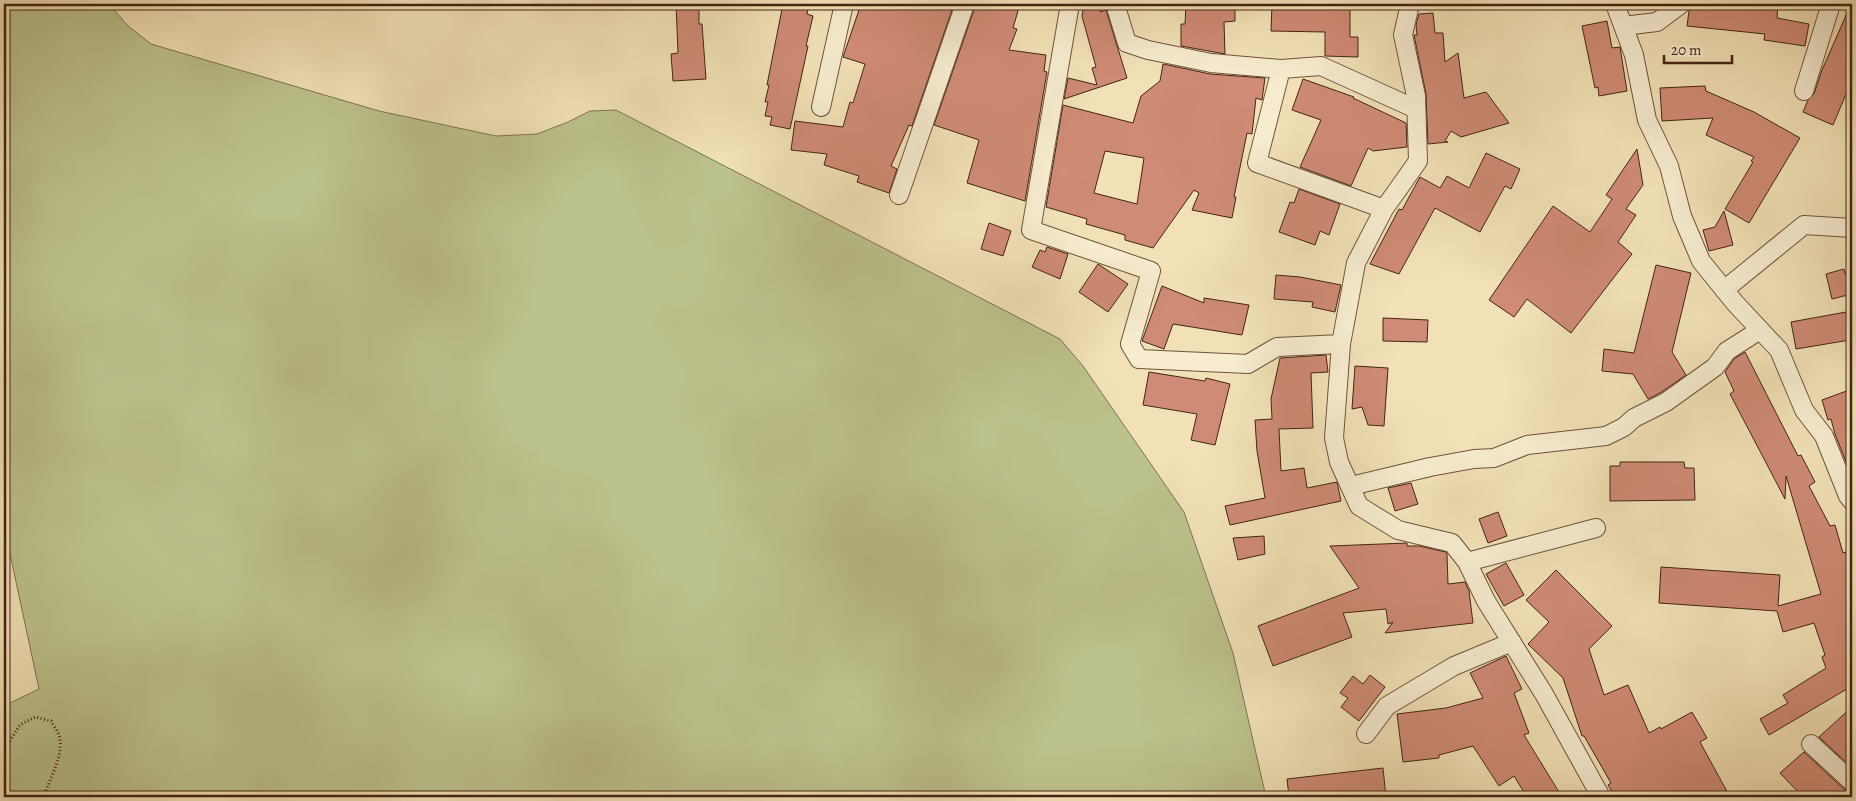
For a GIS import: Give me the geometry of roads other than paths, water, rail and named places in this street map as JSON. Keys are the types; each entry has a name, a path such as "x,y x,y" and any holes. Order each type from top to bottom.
{"street":[{"path":"821,107 844,4"},
{"path":"899,195 965,4"},
{"path":"1070,4 1031,230 1151,272 1130,344 1139,359 1248,364 1277,347 1340,344"},
{"path":"1115,4 1127,43 1148,50 1211,63 1281,69 1321,66 1416,109"},
{"path":"1410,4 1403,35 1416,96 1418,161 1384,209 1356,263 1340,344 1334,438 1340,462 1359,506 1398,530 1452,543 1467,562 1486,601 1544,694 1601,797"},
{"path":"1615,4 1634,56 1647,120 1669,166 1682,216 1701,261 1724,290 1779,350 1804,410 1824,436 1848,496 1852,501"},
{"path":"1624,26 1657,22 1681,4"},
{"path":"1804,90 1831,4"},
{"path":"1281,69 1257,163 1384,209"},
{"path":"1724,290 1804,225 1852,228"},
{"path":"1351,486 1438,465 1494,458 1527,446 1606,436 1624,427 1634,418 1666,402 1714,367 1727,351 1760,330"},
{"path":"1467,562 1596,528"},
{"path":"1366,734 1387,706 1454,666 1512,642"},
{"path":"1811,744 1852,782"}]}
